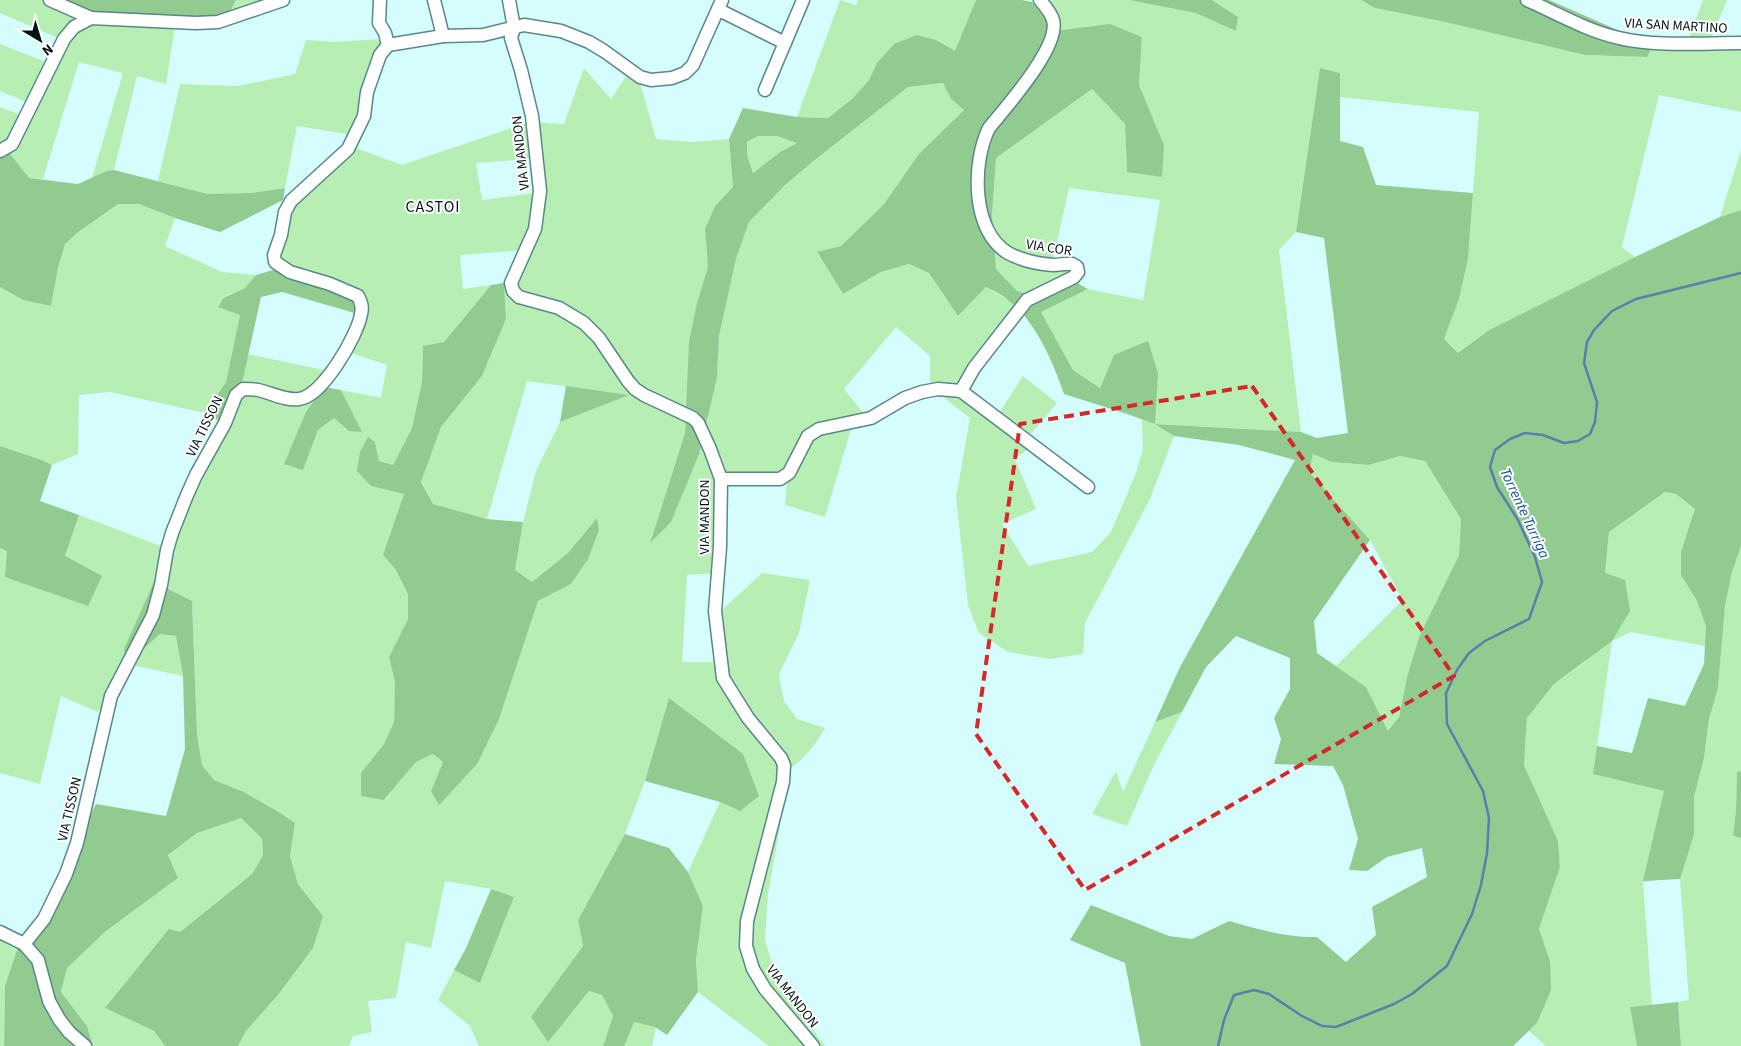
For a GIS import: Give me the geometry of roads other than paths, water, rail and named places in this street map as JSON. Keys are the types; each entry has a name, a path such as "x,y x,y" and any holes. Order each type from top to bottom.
{"street":[{"path":"50,0 91,18 196,23 218,22 283,0"},
{"path":"380,0 378,23 385,33 388,46 443,36 482,35 524,25 561,32 596,46 640,77 651,80 680,75 693,65 720,5 785,43"},
{"path":"434,0 443,36"},
{"path":"509,0 514,28"},
{"path":"765,90 803,0"},
{"name":"VIA COR","path":"961,391 974,368 1027,300 1074,277 1078,272 1077,267 1072,264 1052,264 1023,259 1000,246 987,227 977,192 984,137 989,128 1035,72 1052,36 1053,20 1040,0"},
{"name":"VIA SAN MARTINO","path":"1527,0 1592,29 1620,38 1668,42 1741,43"},
{"path":"0,151 12,144 64,39 74,27 91,18"},
{"name":"VIA MANDON","path":"514,28 511,38 532,116 540,191 535,229 511,283 513,291 524,299 559,308 584,323 599,338 635,389 693,418 698,423 710,449 721,479 720,548 715,611 723,678 748,718 778,752 784,765 783,782 747,920 746,946 753,969 766,989 813,1046"},
{"name":"VIA TISSON","path":"24,944 44,919 66,874 78,843 111,696 153,614 172,533 196,475 225,423 236,395 243,389 257,390 288,399 300,399 310,396 336,367 352,340 362,316 362,305 358,296 330,284 290,272 275,262 274,255 281,235 285,212 291,201 348,149 364,116 367,92 380,55 388,46"},
{"path":"721,479 780,479 789,473 808,436 819,429 871,418 905,398 930,390 961,391 1088,487"},
{"path":"0,932 24,944 38,960 49,1001 69,1032 85,1046"}],"waterway":[{"name":"Torrente Turriga","path":"1218,1046 1224,1020 1234,995 1254,990 1269,994 1302,1016 1322,1026 1336,1027 1394,1004 1412,994 1447,966 1472,914 1481,885 1487,853 1489,818 1483,791 1447,724 1446,693 1457,670 1469,653 1485,641 1529,619 1542,582 1535,557 1518,520 1497,487 1490,467 1495,450 1510,439 1525,433 1543,435 1564,443 1578,441 1590,434 1595,422 1597,402 1584,363 1587,342 1594,330 1612,311 1636,299 1741,273"}],"district":[{"name":"CASTOI","path":"433,206"}]}
